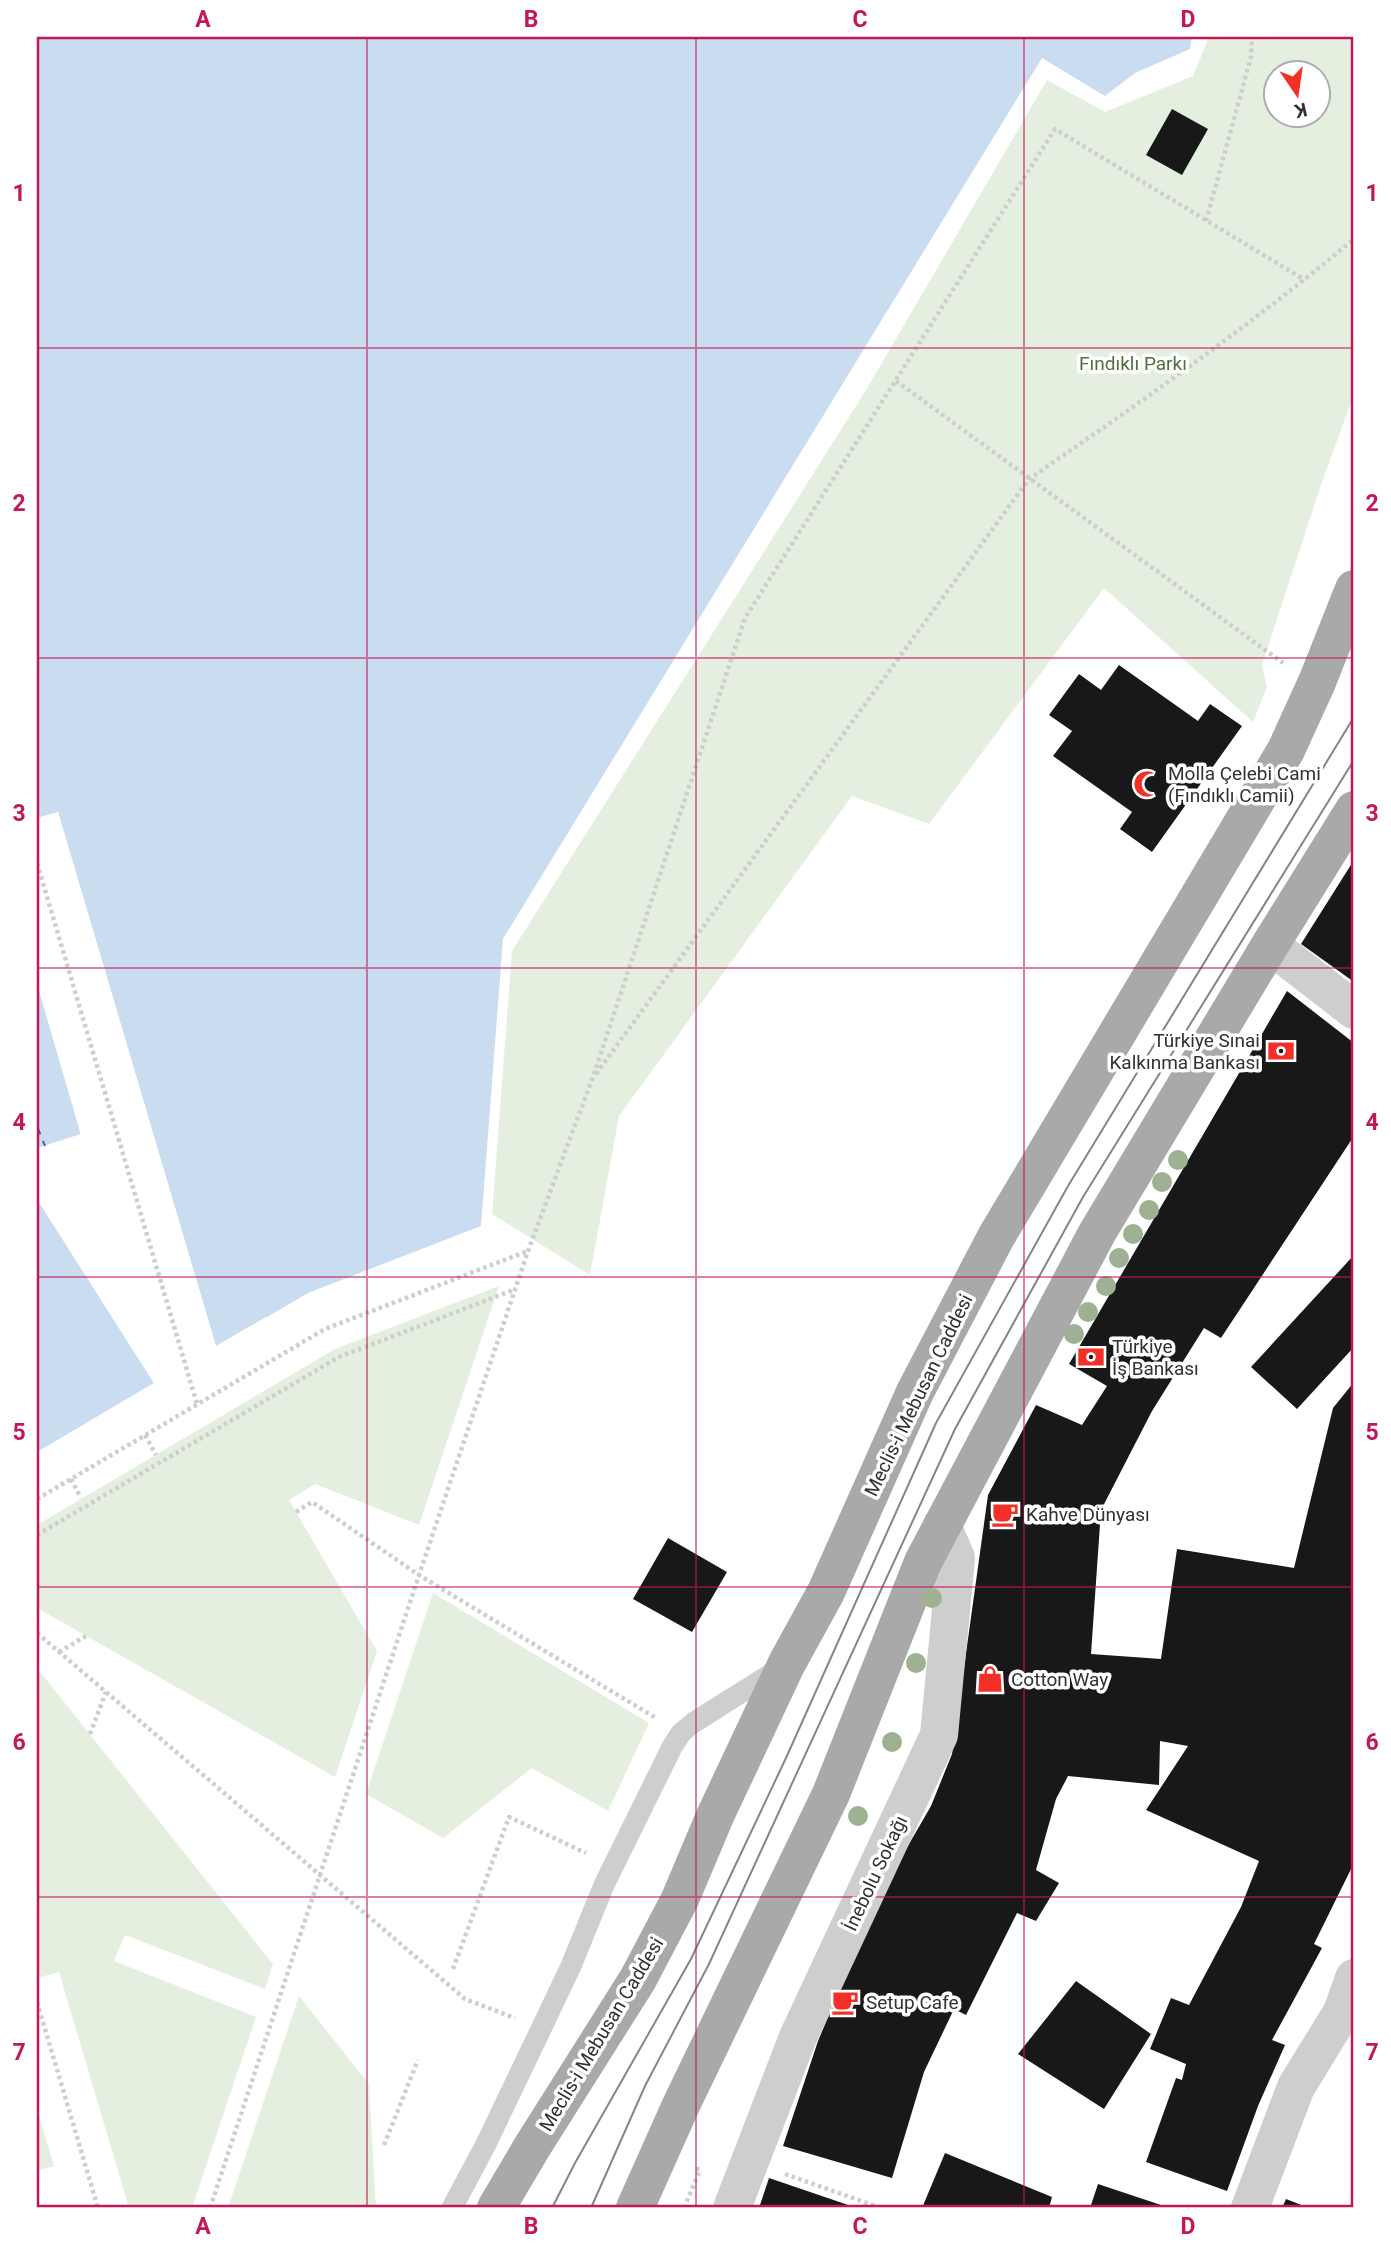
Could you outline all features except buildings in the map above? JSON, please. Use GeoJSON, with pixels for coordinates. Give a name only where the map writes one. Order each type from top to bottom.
{"type":"FeatureCollection","features":[{"type":"Feature","properties":{"kind":"main road","name":"Meclis-i Mebusan Caddesi"},"geometry":{"type":"LineString","coordinates":[[496,2208],[638,1979],[680,1899],[715,1816],[787,1663],[826,1592],[915,1392],[996,1237],[1286,750],[1354,589]]}},
{"type":"Feature","properties":{"kind":"main road"},"geometry":{"type":"LineString","coordinates":[[635,2208],[681,2105],[831,1794],[923,1562],[942,1525],[1097,1233],[1354,810]]}},
{"type":"Feature","properties":{"kind":"street"},"geometry":{"type":"LineString","coordinates":[[1270,945],[1354,1010]]}},
{"type":"Feature","properties":{"kind":"street","name":"İnebolu Sokağı"},"geometry":{"type":"LineString","coordinates":[[732,2208],[798,2037],[939,1735],[956,1558],[942,1525]]}},
{"type":"Feature","properties":{"kind":"street"},"geometry":{"type":"LineString","coordinates":[[1251,2208],[1296,2087],[1342,2012],[1354,1978]]}},
{"type":"Feature","properties":{"kind":"lane"},"geometry":{"type":"LineString","coordinates":[[452,2208],[542,2027],[614,1866],[672,1747],[681,1733],[787,1663]]}},
{"type":"Feature","properties":{"kind":"path"},"geometry":{"type":"LineString","coordinates":[[1206,221],[1251,57],[1252,37]]}},
{"type":"Feature","properties":{"kind":"path"},"geometry":{"type":"LineString","coordinates":[[210,2208],[528,1251],[593,1077],[745,618],[1055,129],[1305,280]]}},
{"type":"Feature","properties":{"kind":"path"},"geometry":{"type":"LineString","coordinates":[[593,1077],[1029,479],[1305,280],[1354,239]]}},
{"type":"Feature","properties":{"kind":"path"},"geometry":{"type":"LineString","coordinates":[[895,381],[1283,663]]}},
{"type":"Feature","properties":{"kind":"path"},"geometry":{"type":"LineString","coordinates":[[37,863],[197,1404]]}},
{"type":"Feature","properties":{"kind":"path"},"geometry":{"type":"LineString","coordinates":[[37,1499],[325,1329],[528,1251]]}},
{"type":"Feature","properties":{"kind":"path"},"geometry":{"type":"LineString","coordinates":[[37,1535],[339,1357],[516,1289]]}},
{"type":"Feature","properties":{"kind":"path"},"geometry":{"type":"LineString","coordinates":[[145,1435],[156,1455]]}},
{"type":"Feature","properties":{"kind":"path"},"geometry":{"type":"LineString","coordinates":[[71,1479],[81,1498]]}},
{"type":"Feature","properties":{"kind":"path"},"geometry":{"type":"LineString","coordinates":[[296,1512],[312,1502],[419,1575],[681,1733]]}},
{"type":"Feature","properties":{"kind":"path"},"geometry":{"type":"LineString","coordinates":[[37,1633],[465,1999],[542,2027]]}},
{"type":"Feature","properties":{"kind":"path"},"geometry":{"type":"LineString","coordinates":[[59,1652],[86,1636]]}},
{"type":"Feature","properties":{"kind":"path"},"geometry":{"type":"LineString","coordinates":[[90,1734],[106,1692]]}},
{"type":"Feature","properties":{"kind":"path"},"geometry":{"type":"LineString","coordinates":[[453,1969],[509,1817],[614,1866]]}},
{"type":"Feature","properties":{"kind":"path"},"geometry":{"type":"LineString","coordinates":[[37,2002],[98,2208]]}},
{"type":"Feature","properties":{"kind":"path"},"geometry":{"type":"LineString","coordinates":[[384,2145],[418,2060]]}},
{"type":"Feature","properties":{"kind":"path"},"geometry":{"type":"LineString","coordinates":[[751,2161],[881,2208]]}},
{"type":"Feature","properties":{"kind":"path"},"geometry":{"type":"LineString","coordinates":[[684,2208],[700,2170]]}},
{"type":"Feature","properties":{"kind":"green space","name":"Fındıklı Parkı"},"geometry":{"type":"Polygon","coordinates":[[[1209,37],[1354,37],[1354,394],[1262,665],[1267,687],[1253,722],[1104,588],[929,824],[852,796],[619,1116],[590,1275],[492,1214],[512,951],[866,390],[1047,80],[1105,112],[1193,76],[1209,37]]]}},
{"type":"Feature","properties":{"kind":"green space"},"geometry":{"type":"Polygon","coordinates":[[[499,1286],[419,1525],[315,1484],[289,1500],[377,1651],[335,1777],[37,1608],[37,1525],[335,1349],[499,1286]]]}},
{"type":"Feature","properties":{"kind":"green space"},"geometry":{"type":"Polygon","coordinates":[[[433,1593],[649,1723],[608,1811],[532,1768],[443,1838],[366,1794],[433,1593]]]}},
{"type":"Feature","properties":{"kind":"green space"},"geometry":{"type":"Polygon","coordinates":[[[37,1668],[273,1964],[265,1989],[125,1935],[114,1961],[256,2017],[192,2208],[129,2208],[59,1972],[37,1978],[37,1668]]]}},
{"type":"Feature","properties":{"kind":"green space"},"geometry":{"type":"Polygon","coordinates":[[[299,1996],[369,2084],[376,2208],[228,2208],[299,1996]]]}},
{"type":"Feature","properties":{"kind":"green space"},"geometry":{"type":"Polygon","coordinates":[[[37,2108],[54,2166],[37,2171],[37,2108]]]}},
{"type":"Feature","properties":{"kind":"water"},"geometry":{"type":"Polygon","coordinates":[[[37,37],[1192,37],[1190,49],[1135,73],[1105,96],[1042,58],[503,939],[481,1226],[308,1293],[216,1347],[58,812],[37,818],[37,37]]]}},
{"type":"Feature","properties":{"kind":"water"},"geometry":{"type":"Polygon","coordinates":[[[37,984],[81,1135],[37,1148],[37,984]]]}},
{"type":"Feature","properties":{"kind":"water"},"geometry":{"type":"Polygon","coordinates":[[[37,1199],[154,1383],[37,1452],[37,1199]]]}},
{"type":"Feature","properties":{"kind":"pier"},"geometry":{"type":"Polygon","coordinates":[[[58,812],[216,1346],[266,1317],[268,1320],[217,1350],[213,1348],[55,816],[37,821],[37,818],[58,812]]]}},
{"type":"Feature","properties":{"kind":"pier"},"geometry":{"type":"Polygon","coordinates":[[[37,980],[85,1135],[37,1152],[37,1148],[81,1134],[37,980]]]}},
{"type":"Feature","properties":{"kind":"pier"},"geometry":{"type":"Polygon","coordinates":[[[37,1195],[158,1384],[37,1456],[37,1453],[154,1383],[37,1199],[37,1195]]]}},
{"type":"Feature","properties":{"kind":"ferry route"},"geometry":{"type":"LineString","coordinates":[[37,1126],[45,1146]]}},
{"type":"Feature","properties":{"kind":"tram line"},"geometry":{"type":"LineString","coordinates":[[552,2208],[691,1959],[786,1758],[936,1423],[1068,1186],[1354,717]]}},
{"type":"Feature","properties":{"kind":"tram line"},"geometry":{"type":"LineString","coordinates":[[591,2208],[645,2086],[709,1964],[955,1429],[1083,1197],[1354,760]]}},
{"type":"Feature","properties":{"kind":"place","name":"Molla Çelebi Cami (Fındıklı Camii)"},"geometry":{"type":"Point","coordinates":[1147,784]}},
{"type":"Feature","properties":{"kind":"place","name":"Türkiye Sınai Kalkınma Bankası"},"geometry":{"type":"Point","coordinates":[1281,1051]}},
{"type":"Feature","properties":{"kind":"place","name":"Türkiye İş Bankası"},"geometry":{"type":"Point","coordinates":[1091,1357]}},
{"type":"Feature","properties":{"kind":"place","name":"Kahve Dünyası"},"geometry":{"type":"Point","coordinates":[1005,1514]}},
{"type":"Feature","properties":{"kind":"place","name":"Cotton Way"},"geometry":{"type":"Point","coordinates":[990,1679]}},
{"type":"Feature","properties":{"kind":"place","name":"Setup Cafe"},"geometry":{"type":"Point","coordinates":[845,2002]}}]}
